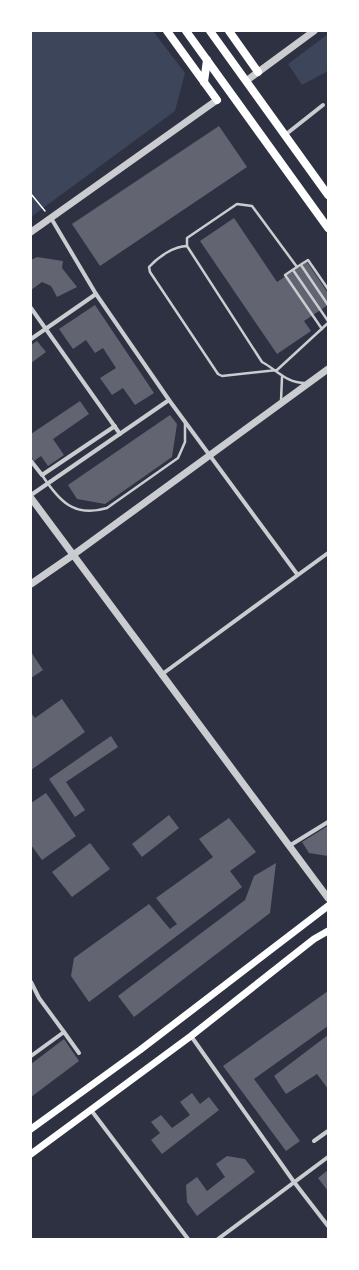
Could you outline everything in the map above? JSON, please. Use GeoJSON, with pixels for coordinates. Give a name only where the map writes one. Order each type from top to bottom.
{"type":"FeatureCollection","features":[{"type":"Feature","properties":{"kind":"main road"},"geometry":{"type":"LineString","coordinates":[[167,31],[217,100]]}},
{"type":"Feature","properties":{"kind":"main road"},"geometry":{"type":"LineString","coordinates":[[186,31],[328,228]]}},
{"type":"Feature","properties":{"kind":"main road"},"geometry":{"type":"LineString","coordinates":[[210,31],[328,195]]}},
{"type":"Feature","properties":{"kind":"main road"},"geometry":{"type":"LineString","coordinates":[[228,31],[258,72]]}},
{"type":"Feature","properties":{"kind":"main road"},"geometry":{"type":"LineString","coordinates":[[204,82],[207,60]]}},
{"type":"Feature","properties":{"kind":"main road"},"geometry":{"type":"LineString","coordinates":[[31,1129],[147,1046],[328,906]]}},
{"type":"Feature","properties":{"kind":"main road"},"geometry":{"type":"LineString","coordinates":[[31,1154],[191,1036],[314,939],[328,931]]}},
{"type":"Feature","properties":{"kind":"street"},"geometry":{"type":"LineString","coordinates":[[246,81],[314,31]]}},
{"type":"Feature","properties":{"kind":"street"},"geometry":{"type":"LineString","coordinates":[[31,232],[217,100]]}},
{"type":"Feature","properties":{"kind":"street"},"geometry":{"type":"LineString","coordinates":[[285,135],[323,106]]}},
{"type":"Feature","properties":{"kind":"street"},"geometry":{"type":"LineString","coordinates":[[51,218],[96,294],[169,400],[209,456],[298,574]]}},
{"type":"Feature","properties":{"kind":"street"},"geometry":{"type":"LineString","coordinates":[[31,339],[96,294]]}},
{"type":"Feature","properties":{"kind":"street"},"geometry":{"type":"LineString","coordinates":[[31,308],[120,434]]}},
{"type":"Feature","properties":{"kind":"street"},"geometry":{"type":"LineString","coordinates":[[31,584],[328,369]]}},
{"type":"Feature","properties":{"kind":"street"},"geometry":{"type":"LineString","coordinates":[[169,400],[47,483],[31,496],[161,675],[328,898]]}},
{"type":"Feature","properties":{"kind":"street"},"geometry":{"type":"LineString","coordinates":[[31,461],[42,475],[115,426]]}},
{"type":"Feature","properties":{"kind":"street"},"geometry":{"type":"LineString","coordinates":[[161,675],[328,553]]}},
{"type":"Feature","properties":{"kind":"street"},"geometry":{"type":"LineString","coordinates":[[289,846],[328,822]]}},
{"type":"Feature","properties":{"kind":"street"},"geometry":{"type":"LineString","coordinates":[[31,982],[39,998],[79,1053]]}},
{"type":"Feature","properties":{"kind":"street"},"geometry":{"type":"LineString","coordinates":[[31,1056],[64,1032]]}},
{"type":"Feature","properties":{"kind":"street"},"geometry":{"type":"LineString","coordinates":[[191,1036],[294,1182],[328,1226]]}},
{"type":"Feature","properties":{"kind":"street"},"geometry":{"type":"LineString","coordinates":[[91,1110],[188,1239]]}},
{"type":"Feature","properties":{"kind":"street"},"geometry":{"type":"LineString","coordinates":[[314,1141],[328,1131]]}},
{"type":"Feature","properties":{"kind":"street"},"geometry":{"type":"LineString","coordinates":[[218,1239],[328,1157]]}},
{"type":"Feature","properties":{"kind":"lane"},"geometry":{"type":"LineString","coordinates":[[297,267],[252,206],[237,204],[187,238],[187,246],[262,362],[277,370],[282,377],[291,381],[309,383]]}},
{"type":"Feature","properties":{"kind":"lane"},"geometry":{"type":"LineString","coordinates":[[187,246],[180,246],[153,262],[149,267],[150,272],[218,374],[227,376],[277,370],[328,322],[293,270]]}},
{"type":"Feature","properties":{"kind":"lane"},"geometry":{"type":"LineString","coordinates":[[322,329],[285,275],[308,260],[328,289]]}},
{"type":"Feature","properties":{"kind":"lane"},"geometry":{"type":"LineString","coordinates":[[301,265],[328,305]]}},
{"type":"Feature","properties":{"kind":"lane"},"geometry":{"type":"LineString","coordinates":[[281,403],[282,377]]}},
{"type":"Feature","properties":{"kind":"lane"},"geometry":{"type":"LineString","coordinates":[[42,475],[55,495],[69,506],[94,512],[107,508],[178,458],[184,442],[185,422]]}},
{"type":"Feature","properties":{"kind":"path"},"geometry":{"type":"LineString","coordinates":[[31,194],[51,218]]}},
{"type":"Feature","properties":{"kind":"shaded area"},"geometry":{"type":"Polygon","coordinates":[[[31,31],[153,31],[185,73],[175,111],[31,217],[31,31]]]}},
{"type":"Feature","properties":{"kind":"shaded area"},"geometry":{"type":"Polygon","coordinates":[[[328,34],[328,71],[302,85],[288,64],[328,34]]]}},
{"type":"Feature","properties":{"kind":"building"},"geometry":{"type":"Polygon","coordinates":[[[219,126],[247,167],[100,266],[72,224],[219,126]]]}},
{"type":"Feature","properties":{"kind":"building"},"geometry":{"type":"Polygon","coordinates":[[[234,218],[277,282],[307,262],[328,293],[328,305],[304,321],[311,331],[277,354],[200,241],[234,218]]]}},
{"type":"Feature","properties":{"kind":"building"},"geometry":{"type":"Polygon","coordinates":[[[37,257],[63,261],[62,268],[77,287],[57,297],[51,286],[42,282],[31,290],[31,260],[37,257]]]}},
{"type":"Feature","properties":{"kind":"building"},"geometry":{"type":"Polygon","coordinates":[[[95,305],[154,393],[135,405],[123,388],[112,395],[100,378],[116,368],[103,348],[95,353],[86,340],[73,349],[59,329],[95,305]]]}},
{"type":"Feature","properties":{"kind":"building"},"geometry":{"type":"Polygon","coordinates":[[[37,341],[46,352],[31,363],[31,345],[37,341]]]}},
{"type":"Feature","properties":{"kind":"building"},"geometry":{"type":"Polygon","coordinates":[[[80,401],[89,414],[53,439],[64,455],[48,466],[41,456],[34,461],[31,456],[31,434],[80,401]]]}},
{"type":"Feature","properties":{"kind":"building"},"geometry":{"type":"Polygon","coordinates":[[[170,415],[177,424],[172,457],[105,504],[77,499],[68,485],[170,415]]]}},
{"type":"Feature","properties":{"kind":"building"},"geometry":{"type":"Polygon","coordinates":[[[31,652],[43,670],[31,678],[31,652]]]}},
{"type":"Feature","properties":{"kind":"building"},"geometry":{"type":"Polygon","coordinates":[[[62,699],[85,732],[31,770],[31,713],[35,718],[62,699]]]}},
{"type":"Feature","properties":{"kind":"building"},"geometry":{"type":"Polygon","coordinates":[[[111,736],[118,747],[66,782],[85,810],[75,817],[49,779],[111,736]]]}},
{"type":"Feature","properties":{"kind":"building"},"geometry":{"type":"Polygon","coordinates":[[[46,793],[76,836],[42,860],[31,845],[31,803],[46,793]]]}},
{"type":"Feature","properties":{"kind":"building"},"geometry":{"type":"Polygon","coordinates":[[[169,815],[179,828],[142,857],[132,844],[169,815]]]}},
{"type":"Feature","properties":{"kind":"building"},"geometry":{"type":"Polygon","coordinates":[[[229,818],[256,852],[230,871],[242,887],[89,1002],[71,976],[74,958],[149,904],[170,929],[177,924],[156,898],[213,857],[199,839],[229,818]]]}},
{"type":"Feature","properties":{"kind":"building"},"geometry":{"type":"Polygon","coordinates":[[[328,827],[328,856],[309,853],[302,842],[328,827]]]}},
{"type":"Feature","properties":{"kind":"building"},"geometry":{"type":"Polygon","coordinates":[[[90,843],[110,869],[72,897],[52,872],[90,843]]]}},
{"type":"Feature","properties":{"kind":"building"},"geometry":{"type":"Polygon","coordinates":[[[276,863],[270,913],[134,1017],[118,996],[245,900],[254,876],[276,863]]]}},
{"type":"Feature","properties":{"kind":"building"},"geometry":{"type":"Polygon","coordinates":[[[328,991],[328,1026],[254,1079],[300,1141],[286,1151],[223,1066],[328,991]]]}},
{"type":"Feature","properties":{"kind":"building"},"geometry":{"type":"Polygon","coordinates":[[[328,1035],[328,1089],[317,1074],[286,1094],[274,1076],[328,1035]]]}},
{"type":"Feature","properties":{"kind":"building"},"geometry":{"type":"Polygon","coordinates":[[[64,1039],[79,1061],[31,1097],[31,1064],[64,1039]]]}},
{"type":"Feature","properties":{"kind":"building"},"geometry":{"type":"Polygon","coordinates":[[[192,1093],[200,1104],[209,1097],[219,1110],[162,1154],[151,1140],[160,1133],[151,1122],[161,1115],[172,1128],[190,1115],[180,1102],[192,1093]]]}},
{"type":"Feature","properties":{"kind":"building"},"geometry":{"type":"Polygon","coordinates":[[[227,1156],[245,1159],[255,1172],[197,1216],[187,1202],[186,1185],[197,1177],[207,1191],[225,1177],[216,1164],[227,1156]]]}},
{"type":"Feature","properties":{"kind":"building"},"geometry":{"type":"Polygon","coordinates":[[[328,1170],[328,1191],[318,1178],[328,1170]]]}}]}
